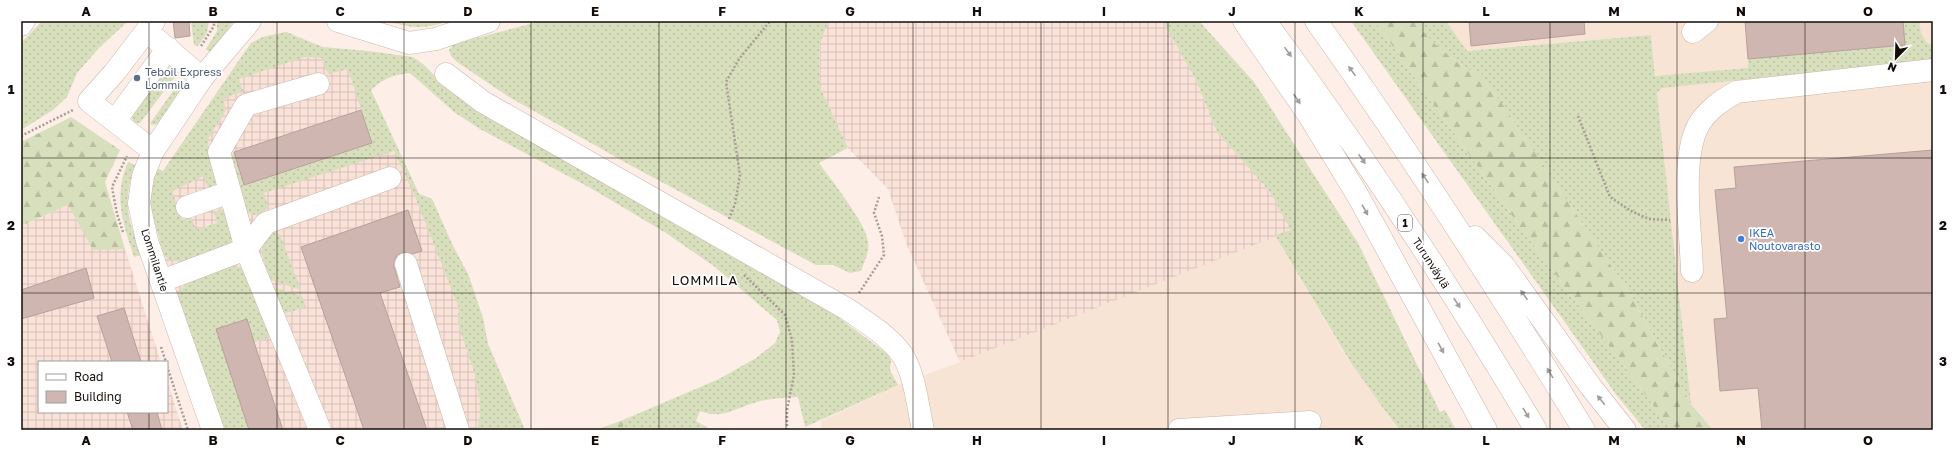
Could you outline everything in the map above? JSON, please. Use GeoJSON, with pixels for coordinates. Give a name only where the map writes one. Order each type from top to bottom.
{"type":"FeatureCollection","features":[{"type":"Feature","properties":{"kind":"main road"},"geometry":{"type":"LineString","coordinates":[[21,25],[24,21]]}},
{"type":"Feature","properties":{"kind":"main road","name":"Lommilantie"},"geometry":{"type":"LineString","coordinates":[[213,430],[147,241],[139,203],[143,176],[153,151],[202,78],[250,21]]}},
{"type":"Feature","properties":{"kind":"main road"},"geometry":{"type":"LineString","coordinates":[[338,21],[410,43],[436,39],[489,21]]}},
{"type":"Feature","properties":{"kind":"main road"},"geometry":{"type":"LineString","coordinates":[[1244,21],[1310,117],[1358,196],[1486,430]]}},
{"type":"Feature","properties":{"kind":"main road","name":"Turunväylä"},"geometry":{"type":"LineString","coordinates":[[1264,21],[1307,78],[1377,180],[1473,328],[1536,430]]}},
{"type":"Feature","properties":{"kind":"main road"},"geometry":{"type":"LineString","coordinates":[[1316,21],[1447,210],[1508,305],[1584,430]]}},
{"type":"Feature","properties":{"kind":"main road"},"geometry":{"type":"LineString","coordinates":[[153,151],[89,101],[114,73],[150,26],[168,48],[202,78]]}},
{"type":"Feature","properties":{"kind":"main road"},"geometry":{"type":"LineString","coordinates":[[115,121],[168,48]]}},
{"type":"Feature","properties":{"kind":"main road"},"geometry":{"type":"LineString","coordinates":[[1692,271],[1688,180],[1690,152],[1698,126],[1714,105],[1736,92],[1933,70]]}},
{"type":"Feature","properties":{"kind":"main road"},"geometry":{"type":"LineString","coordinates":[[446,74],[484,102],[847,309],[882,333],[903,356],[910,372],[923,430]]}},
{"type":"Feature","properties":{"kind":"main road"},"geometry":{"type":"LineString","coordinates":[[318,84],[246,105],[219,152],[246,249],[320,430]]}},
{"type":"Feature","properties":{"kind":"main road"},"geometry":{"type":"LineString","coordinates":[[162,281],[246,249],[266,223],[390,178]]}},
{"type":"Feature","properties":{"kind":"main road"},"geometry":{"type":"LineString","coordinates":[[187,207],[230,192]]}},
{"type":"Feature","properties":{"kind":"main road"},"geometry":{"type":"LineString","coordinates":[[1447,210],[1504,266],[1587,382],[1625,430]]}},
{"type":"Feature","properties":{"kind":"main road"},"geometry":{"type":"LineString","coordinates":[[406,264],[458,430]]}},
{"type":"Feature","properties":{"kind":"main road"},"geometry":{"type":"LineString","coordinates":[[1179,430],[1310,422]]}},
{"type":"Feature","properties":{"kind":"path"},"geometry":{"type":"LineString","coordinates":[[721,237],[735,204],[740,175],[726,82],[739,59],[770,21]]}},
{"type":"Feature","properties":{"kind":"path"},"geometry":{"type":"LineString","coordinates":[[21,136],[89,101]]}},
{"type":"Feature","properties":{"kind":"path"},"geometry":{"type":"LineString","coordinates":[[1578,116],[1610,197],[1625,208],[1649,219],[1664,221],[1690,219]]}},
{"type":"Feature","properties":{"kind":"path"},"geometry":{"type":"LineString","coordinates":[[847,309],[884,255],[882,236],[874,212],[880,197]]}},
{"type":"Feature","properties":{"kind":"path"},"geometry":{"type":"LineString","coordinates":[[738,272],[785,315],[792,340],[794,375],[787,410],[787,430]]}},
{"type":"Feature","properties":{"kind":"path"},"geometry":{"type":"LineString","coordinates":[[168,369],[188,430]]}},
{"type":"Feature","properties":{"kind":"shaded area"},"geometry":{"type":"Polygon","coordinates":[[[829,21],[1163,21],[1197,82],[1217,132],[1270,192],[1292,230],[960,362],[906,243],[888,189],[848,148],[819,85],[820,43],[829,21]]]}},
{"type":"Feature","properties":{"kind":"shaded area"},"geometry":{"type":"Polygon","coordinates":[[[1446,21],[1933,21],[1933,430],[1713,430],[1691,404],[1651,35],[1466,51],[1446,21]]]}},
{"type":"Feature","properties":{"kind":"shaded area"},"geometry":{"type":"Polygon","coordinates":[[[286,32],[292,34],[304,57],[322,58],[364,76],[419,194],[432,199],[453,246],[468,274],[483,318],[488,344],[525,430],[223,430],[159,242],[163,171],[251,43],[263,37],[286,32]]]}},
{"type":"Feature","properties":{"kind":"shaded area"},"geometry":{"type":"Polygon","coordinates":[[[68,205],[93,249],[125,249],[161,361],[38,361],[38,413],[168,413],[168,383],[183,430],[21,430],[21,226],[68,205]]]}},
{"type":"Feature","properties":{"kind":"shaded area"},"geometry":{"type":"Polygon","coordinates":[[[1275,235],[1351,365],[1367,383],[1389,418],[1400,430],[821,430],[821,421],[898,385],[960,362],[1275,235]]]}},
{"type":"Feature","properties":{"kind":"green space"},"geometry":{"type":"Polygon","coordinates":[[[42,21],[128,21],[99,48],[77,73],[67,97],[53,110],[21,130],[21,43],[42,21]]]}},
{"type":"Feature","properties":{"kind":"green space"},"geometry":{"type":"Polygon","coordinates":[[[191,21],[209,21],[207,33],[198,46],[194,45],[191,21]]]}},
{"type":"Feature","properties":{"kind":"green space"},"geometry":{"type":"Polygon","coordinates":[[[217,21],[233,21],[225,34],[211,51],[208,51],[206,49],[217,31],[217,21]]]}},
{"type":"Feature","properties":{"kind":"green space"},"geometry":{"type":"Polygon","coordinates":[[[387,21],[450,21],[432,26],[412,27],[387,21]]]}},
{"type":"Feature","properties":{"kind":"green space"},"geometry":{"type":"Polygon","coordinates":[[[541,21],[829,21],[820,43],[819,85],[848,148],[819,163],[855,213],[866,233],[868,249],[861,271],[850,273],[833,265],[816,265],[630,165],[509,97],[457,62],[451,56],[449,50],[454,44],[541,21]]]}},
{"type":"Feature","properties":{"kind":"green space"},"geometry":{"type":"Polygon","coordinates":[[[1163,21],[1199,21],[1254,82],[1358,243],[1440,412],[1445,410],[1456,430],[1400,430],[1387,414],[1352,365],[1275,235],[1291,230],[1270,192],[1217,132],[1197,82],[1163,21]]]}},
{"type":"Feature","properties":{"kind":"green space"},"geometry":{"type":"Polygon","coordinates":[[[1351,21],[1375,21],[1526,235],[1672,430],[1645,430],[1615,393],[1351,21]]]}},
{"type":"Feature","properties":{"kind":"green space"},"geometry":{"type":"Polygon","coordinates":[[[1375,21],[1414,21],[1436,45],[1467,70],[1480,71],[1630,294],[1691,404],[1713,430],[1672,430],[1526,235],[1375,21]]]}},
{"type":"Feature","properties":{"kind":"green space"},"geometry":{"type":"Polygon","coordinates":[[[1414,21],[1446,21],[1467,51],[1651,35],[1655,76],[1748,68],[1748,59],[1905,45],[1903,21],[1919,21],[1921,34],[1927,43],[1933,46],[1933,60],[1662,88],[1657,93],[1691,404],[1630,294],[1480,72],[1467,70],[1436,45],[1414,21]]]}},
{"type":"Feature","properties":{"kind":"green space"},"geometry":{"type":"Polygon","coordinates":[[[286,32],[323,47],[413,57],[423,64],[448,89],[832,313],[888,354],[891,360],[890,370],[898,385],[805,427],[798,397],[777,398],[762,401],[722,414],[700,411],[696,421],[712,430],[625,430],[623,428],[623,420],[719,379],[756,358],[775,343],[780,332],[777,320],[715,267],[666,233],[594,190],[480,129],[454,112],[410,73],[389,78],[371,90],[419,194],[432,199],[453,246],[468,274],[483,318],[488,344],[525,430],[477,430],[480,409],[478,388],[473,367],[460,328],[458,318],[459,308],[414,194],[394,151],[264,193],[268,207],[260,216],[248,213],[239,192],[233,158],[234,152],[245,185],[372,143],[348,69],[328,74],[322,58],[304,57],[239,79],[243,91],[223,99],[226,110],[208,139],[209,157],[219,186],[208,189],[204,176],[172,191],[182,220],[191,217],[196,230],[217,223],[214,212],[226,208],[233,242],[198,258],[179,261],[171,260],[164,255],[149,204],[156,168],[163,171],[251,43],[263,37],[286,32]]]}},
{"type":"Feature","properties":{"kind":"green space"},"geometry":{"type":"Polygon","coordinates":[[[173,65],[178,70],[177,74],[140,123],[134,123],[132,114],[167,68],[173,65]]]}},
{"type":"Feature","properties":{"kind":"green space"},"geometry":{"type":"Polygon","coordinates":[[[180,83],[185,86],[160,124],[151,125],[151,122],[180,83]]]}},
{"type":"Feature","properties":{"kind":"green space"},"geometry":{"type":"Polygon","coordinates":[[[71,117],[120,150],[105,182],[125,249],[93,250],[68,205],[21,226],[21,142],[71,117]]]}},
{"type":"Feature","properties":{"kind":"green space"},"geometry":{"type":"Polygon","coordinates":[[[128,162],[135,165],[129,191],[128,211],[141,255],[134,257],[123,221],[120,198],[121,187],[128,162]]]}},
{"type":"Feature","properties":{"kind":"green space"},"geometry":{"type":"Polygon","coordinates":[[[275,231],[280,235],[301,290],[271,280],[262,253],[262,246],[268,235],[275,231]]]}},
{"type":"Feature","properties":{"kind":"green space"},"geometry":{"type":"Polygon","coordinates":[[[229,265],[242,268],[269,331],[267,338],[254,342],[246,319],[216,329],[249,430],[223,430],[178,294],[187,283],[194,278],[229,265]]]}},
{"type":"Feature","properties":{"kind":"green space"},"geometry":{"type":"Polygon","coordinates":[[[272,287],[302,296],[306,307],[283,314],[272,287]]]}},
{"type":"Feature","properties":{"kind":"green space"},"geometry":{"type":"Polygon","coordinates":[[[623,420],[623,428],[625,430],[595,430],[623,420]]]}},
{"type":"Feature","properties":{"kind":"building"},"geometry":{"type":"Polygon","coordinates":[[[173,21],[189,21],[190,36],[175,38],[173,21]]]}},
{"type":"Feature","properties":{"kind":"building"},"geometry":{"type":"Polygon","coordinates":[[[1469,21],[1584,21],[1585,34],[1471,46],[1469,21]]]}},
{"type":"Feature","properties":{"kind":"building"},"geometry":{"type":"Polygon","coordinates":[[[1745,21],[1903,21],[1905,45],[1748,59],[1745,21]]]}},
{"type":"Feature","properties":{"kind":"building"},"geometry":{"type":"Polygon","coordinates":[[[361,110],[372,143],[244,185],[234,152],[361,110]]]}},
{"type":"Feature","properties":{"kind":"building"},"geometry":{"type":"Polygon","coordinates":[[[1933,150],[1933,430],[1762,430],[1758,388],[1720,391],[1714,319],[1727,318],[1715,190],[1736,188],[1734,167],[1933,150]]]}},
{"type":"Feature","properties":{"kind":"building"},"geometry":{"type":"Polygon","coordinates":[[[408,210],[422,251],[412,254],[403,252],[397,255],[394,261],[394,267],[400,287],[380,293],[427,430],[364,430],[301,247],[408,210]]]}},
{"type":"Feature","properties":{"kind":"building"},"geometry":{"type":"Polygon","coordinates":[[[86,268],[94,298],[21,319],[21,290],[86,268]]]}},
{"type":"Feature","properties":{"kind":"building"},"geometry":{"type":"Polygon","coordinates":[[[124,308],[141,361],[112,361],[97,316],[124,308]]]}},
{"type":"Feature","properties":{"kind":"building"},"geometry":{"type":"Polygon","coordinates":[[[247,319],[283,430],[249,430],[216,329],[247,319]]]}},
{"type":"Feature","properties":{"kind":"building"},"geometry":{"type":"Polygon","coordinates":[[[127,413],[157,413],[162,430],[133,430],[127,413]]]}},
{"type":"Feature","properties":{"kind":"place","name":"Teboil Express Lommila"},"geometry":{"type":"Point","coordinates":[137,78]}},
{"type":"Feature","properties":{"kind":"place","name":"IKEA Noutovarasto"},"geometry":{"type":"Point","coordinates":[1741,239]}},
{"type":"Feature","properties":{"kind":"district","name":"LOMMILA"},"geometry":{"type":"Point","coordinates":[705,280]}}]}
